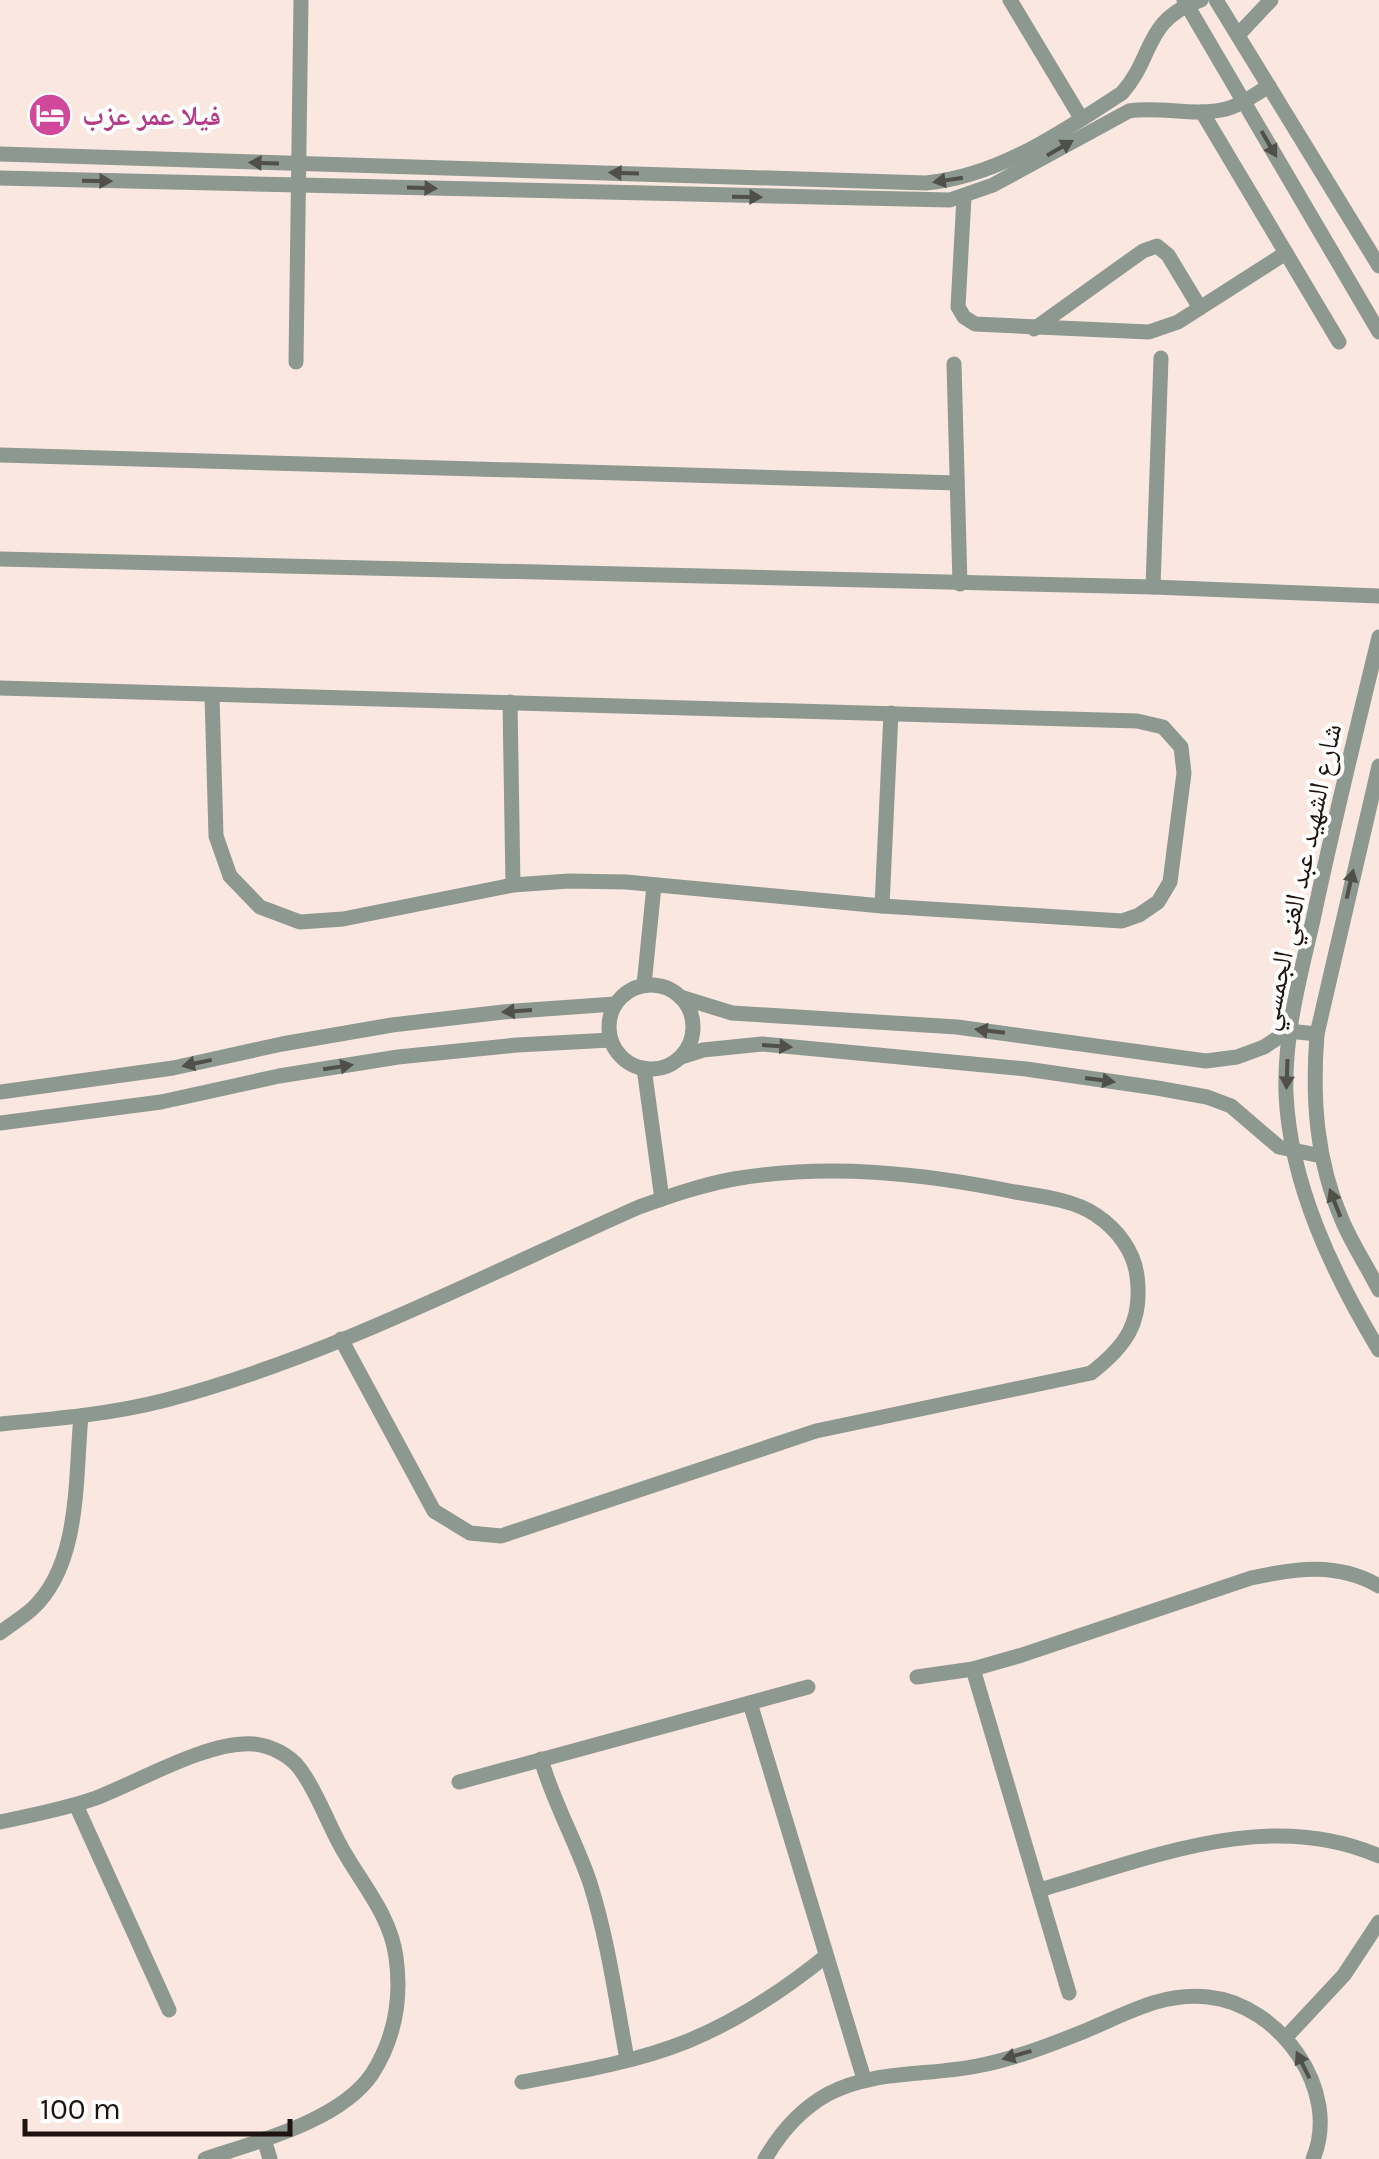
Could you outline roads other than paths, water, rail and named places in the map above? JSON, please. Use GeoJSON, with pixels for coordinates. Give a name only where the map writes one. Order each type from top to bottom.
{"type":"FeatureCollection","features":[{"type":"Feature","properties":{"kind":"street"},"geometry":{"type":"LineString","coordinates":[[296,362],[301,0]]}},
{"type":"Feature","properties":{"kind":"street"},"geometry":{"type":"LineString","coordinates":[[1010,0],[1081,118]]}},
{"type":"Feature","properties":{"kind":"street"},"geometry":{"type":"LineString","coordinates":[[1216,0],[1379,266]]}},
{"type":"Feature","properties":{"kind":"street"},"geometry":{"type":"LineString","coordinates":[[1238,35],[1271,0]]}},
{"type":"Feature","properties":{"kind":"street"},"geometry":{"type":"LineString","coordinates":[[0,154],[949,181],[993,168],[1122,92],[1132,82],[1156,31],[1170,15],[1190,2],[1379,332]]}},
{"type":"Feature","properties":{"kind":"street"},"geometry":{"type":"LineString","coordinates":[[1132,82],[1148,108]]}},
{"type":"Feature","properties":{"kind":"street"},"geometry":{"type":"LineString","coordinates":[[0,178],[924,201],[964,197],[993,185],[1128,111],[1227,109],[1269,86]]}},
{"type":"Feature","properties":{"kind":"street"},"geometry":{"type":"LineString","coordinates":[[1202,112],[1339,342]]}},
{"type":"Feature","properties":{"kind":"street"},"geometry":{"type":"LineString","coordinates":[[530,191],[531,170]]}},
{"type":"Feature","properties":{"kind":"street"},"geometry":{"type":"LineString","coordinates":[[964,197],[958,307],[975,324],[1149,332],[1166,328],[1286,254]]}},
{"type":"Feature","properties":{"kind":"street"},"geometry":{"type":"LineString","coordinates":[[1034,328],[1143,251],[1157,246],[1168,255],[1200,308]]}},
{"type":"Feature","properties":{"kind":"street"},"geometry":{"type":"LineString","coordinates":[[1152,587],[1161,358]]}},
{"type":"Feature","properties":{"kind":"street"},"geometry":{"type":"LineString","coordinates":[[954,364],[960,584]]}},
{"type":"Feature","properties":{"kind":"street"},"geometry":{"type":"LineString","coordinates":[[0,455],[957,482]]}},
{"type":"Feature","properties":{"kind":"street"},"geometry":{"type":"LineString","coordinates":[[0,560],[1152,587],[1379,596]]}},
{"type":"Feature","properties":{"kind":"street","name":"شارع الشهيد عبد الغني الجمسي"},"geometry":{"type":"LineString","coordinates":[[1379,637],[1288,1032],[1286,1094],[1294,1150],[1330,1260],[1379,1350]]}},
{"type":"Feature","properties":{"kind":"street"},"geometry":{"type":"LineString","coordinates":[[0,688],[1137,721],[1162,727],[1181,746],[1184,773],[1170,882],[1158,902],[1139,916],[1122,921],[569,881],[513,886],[300,922],[260,907],[230,876],[216,836],[212,696]]}},
{"type":"Feature","properties":{"kind":"street"},"geometry":{"type":"LineString","coordinates":[[510,702],[513,886]]}},
{"type":"Feature","properties":{"kind":"street"},"geometry":{"type":"LineString","coordinates":[[882,906],[890,713]]}},
{"type":"Feature","properties":{"kind":"street","name":"شارع الشهيد عبد الغني الجمسي"},"geometry":{"type":"LineString","coordinates":[[1379,766],[1316,1034],[1314,1078],[1321,1156],[1343,1223],[1379,1290]]}},
{"type":"Feature","properties":{"kind":"street"},"geometry":{"type":"LineString","coordinates":[[644,985],[654,886]]}},
{"type":"Feature","properties":{"kind":"street"},"geometry":{"type":"LineString","coordinates":[[1316,1034],[1288,1032],[1264,1047],[1206,1061],[957,1027],[732,1013],[680,997],[670,989],[644,985],[622,995],[614,1004],[608,1028],[610,1040],[623,1059],[644,1068],[658,1068],[703,1050],[762,1044],[894,1055],[1126,1083],[1207,1097],[1252,1120],[1279,1147],[1321,1156]]}},
{"type":"Feature","properties":{"kind":"street"},"geometry":{"type":"LineString","coordinates":[[680,997],[692,1020],[692,1033],[681,1057]]}},
{"type":"Feature","properties":{"kind":"street"},"geometry":{"type":"LineString","coordinates":[[0,1092],[173,1068],[282,1044],[392,1026],[614,1004]]}},
{"type":"Feature","properties":{"kind":"street"},"geometry":{"type":"LineString","coordinates":[[0,1123],[161,1102],[279,1076],[398,1057],[517,1044],[610,1040]]}},
{"type":"Feature","properties":{"kind":"street"},"geometry":{"type":"LineString","coordinates":[[644,1068],[662,1198]]}},
{"type":"Feature","properties":{"kind":"street"},"geometry":{"type":"LineString","coordinates":[[0,1424],[81,1416],[163,1401],[253,1374],[662,1198],[736,1179],[879,1171],[956,1180],[1085,1209],[1121,1237],[1136,1265],[1140,1296],[1133,1327],[1116,1354],[1091,1373],[816,1430],[501,1536],[470,1533],[434,1511],[341,1339]]}},
{"type":"Feature","properties":{"kind":"street"},"geometry":{"type":"LineString","coordinates":[[0,1633],[34,1608],[58,1573],[70,1532],[81,1416]]}},
{"type":"Feature","properties":{"kind":"street"},"geometry":{"type":"LineString","coordinates":[[917,1677],[973,1670],[1251,1578],[1290,1569],[1327,1568],[1363,1577],[1379,1586]]}},
{"type":"Feature","properties":{"kind":"street"},"geometry":{"type":"LineString","coordinates":[[973,1670],[1069,1992]]}},
{"type":"Feature","properties":{"kind":"street"},"geometry":{"type":"LineString","coordinates":[[460,1782],[808,1686]]}},
{"type":"Feature","properties":{"kind":"street"},"geometry":{"type":"LineString","coordinates":[[750,1702],[864,2080]]}},
{"type":"Feature","properties":{"kind":"street"},"geometry":{"type":"LineString","coordinates":[[0,1822],[76,1804],[228,1747],[253,1744],[278,1750],[298,1766],[346,1858],[384,1914],[396,1955],[398,1994],[394,2032],[370,2077],[336,2106],[264,2139],[204,2159]]}},
{"type":"Feature","properties":{"kind":"street"},"geometry":{"type":"LineString","coordinates":[[541,1759],[550,1791],[588,1878],[603,1928],[627,2059]]}},
{"type":"Feature","properties":{"kind":"street"},"geometry":{"type":"LineString","coordinates":[[76,1804],[169,2010]]}},
{"type":"Feature","properties":{"kind":"street"},"geometry":{"type":"LineString","coordinates":[[1039,1890],[1202,1844],[1254,1834],[1317,1838],[1359,1847],[1379,1856]]}},
{"type":"Feature","properties":{"kind":"street"},"geometry":{"type":"LineString","coordinates":[[1287,2036],[1344,1976],[1379,1922]]}},
{"type":"Feature","properties":{"kind":"street"},"geometry":{"type":"LineString","coordinates":[[522,2082],[686,2042],[737,2018],[826,1956]]}},
{"type":"Feature","properties":{"kind":"street"},"geometry":{"type":"LineString","coordinates":[[766,2159],[797,2116],[828,2094],[864,2080],[921,2075],[997,2061],[1034,2051],[1137,2006],[1167,1998],[1209,1997],[1250,2009],[1287,2036],[1308,2069],[1319,2110],[1313,2159]]}},
{"type":"Feature","properties":{"kind":"street"},"geometry":{"type":"LineString","coordinates":[[264,2139],[270,2159]]}},
{"type":"Feature","properties":{"kind":"place","name":"فيلا عمر عزب"},"geometry":{"type":"Point","coordinates":[50,115]}}]}
